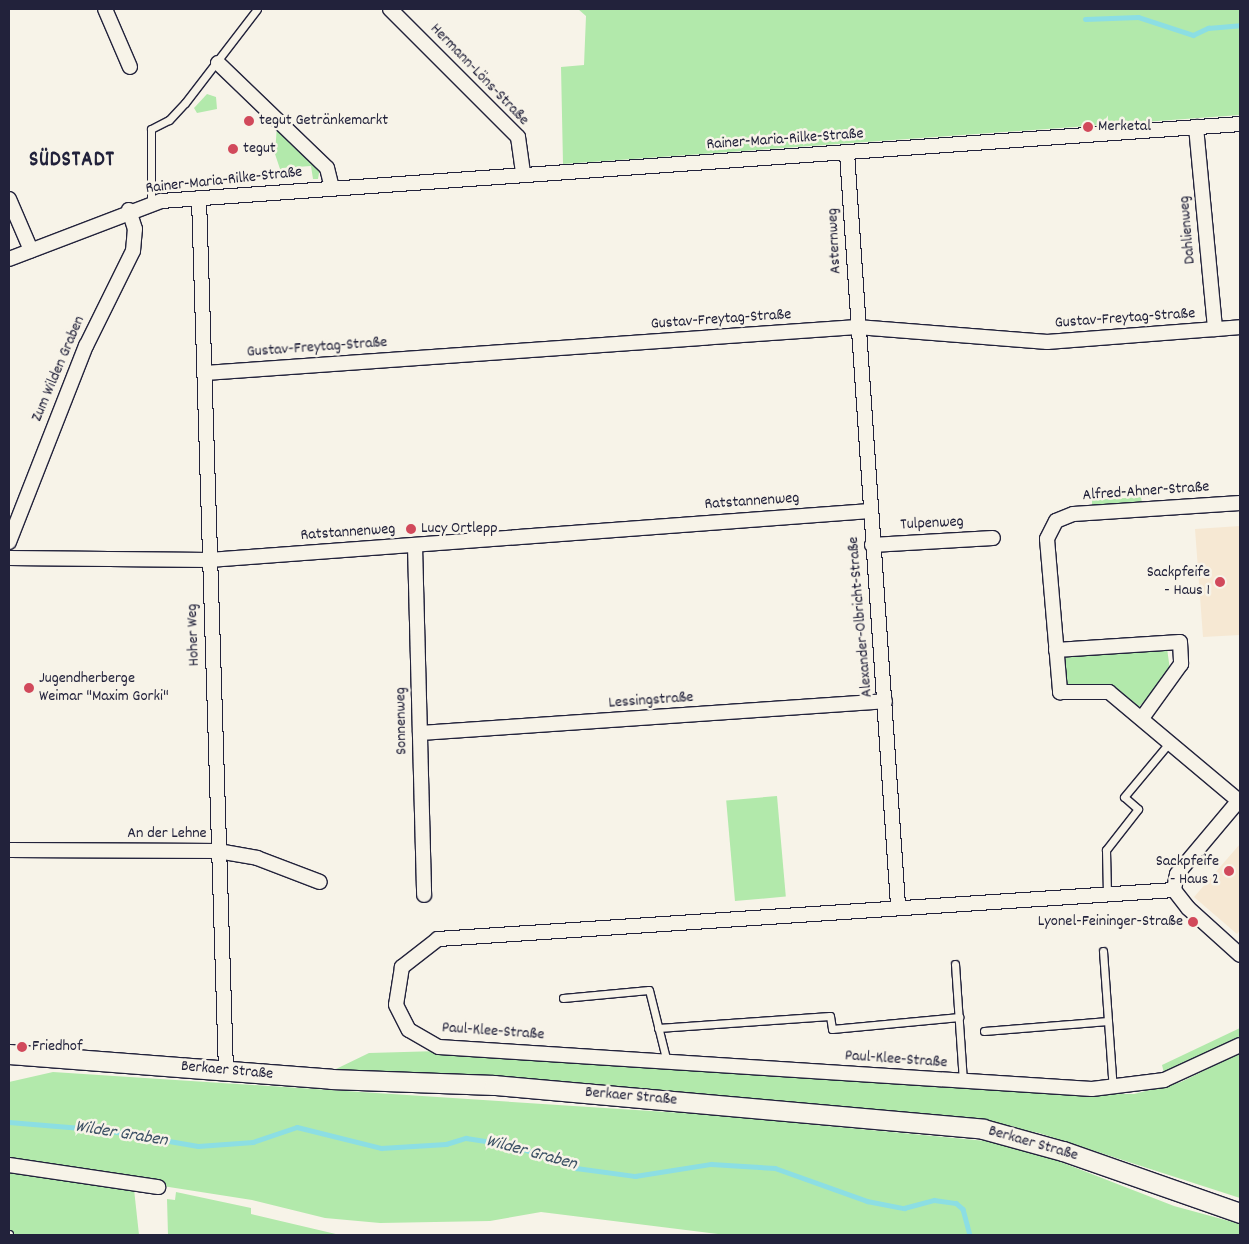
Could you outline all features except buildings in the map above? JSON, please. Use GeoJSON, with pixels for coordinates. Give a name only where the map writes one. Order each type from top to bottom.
{"type":"FeatureCollection","features":[{"type":"Feature","properties":{"kind":"main road","name":"Berkaer Straße"},"geometry":{"type":"LineString","coordinates":[[9,1054],[226,1071],[494,1085],[983,1130],[1063,1150],[1240,1213]]}},
{"type":"Feature","properties":{"kind":"street"},"geometry":{"type":"LineString","coordinates":[[104,9],[130,67]]}},
{"type":"Feature","properties":{"kind":"street","name":"Hermann-Löns-Straße"},"geometry":{"type":"LineString","coordinates":[[390,9],[518,137],[523,174]]}},
{"type":"Feature","properties":{"kind":"street","name":"Rainer-Maria-Rilke-Straße"},"geometry":{"type":"LineString","coordinates":[[218,63],[327,168],[332,188]]}},
{"type":"Feature","properties":{"kind":"street","name":"Rainer-Maria-Rilke-Straße"},"geometry":{"type":"LineString","coordinates":[[9,259],[129,210],[151,203],[523,174],[847,153],[1240,124]]}},
{"type":"Feature","properties":{"kind":"street","name":"Dahlienweg"},"geometry":{"type":"LineString","coordinates":[[1196,127],[1215,329]]}},
{"type":"Feature","properties":{"kind":"street","name":"Asternweg"},"geometry":{"type":"LineString","coordinates":[[847,153],[857,327]]}},
{"type":"Feature","properties":{"kind":"street"},"geometry":{"type":"LineString","coordinates":[[9,198],[31,250]]}},
{"type":"Feature","properties":{"kind":"street","name":"Hoher Weg"},"geometry":{"type":"LineString","coordinates":[[198,198],[226,1071]]}},
{"type":"Feature","properties":{"kind":"street","name":"Zum Wilden Graben"},"geometry":{"type":"LineString","coordinates":[[9,542],[86,346],[133,251],[135,229],[129,210]]}},
{"type":"Feature","properties":{"kind":"street","name":"Gustav-Freytag-Straße"},"geometry":{"type":"LineString","coordinates":[[205,373],[857,327],[1047,342],[1240,327]]}},
{"type":"Feature","properties":{"kind":"street","name":"Alexander-Olbricht-Straße"},"geometry":{"type":"LineString","coordinates":[[857,327],[898,905]]}},
{"type":"Feature","properties":{"kind":"street","name":"Alfred-Ahner-Straße"},"geometry":{"type":"LineString","coordinates":[[1056,650],[1047,539],[1056,521],[1073,514],[1240,503]]}},
{"type":"Feature","properties":{"kind":"street","name":"Ratstannenweg"},"geometry":{"type":"LineString","coordinates":[[9,558],[209,560],[870,511]]}},
{"type":"Feature","properties":{"kind":"street","name":"Tulpenweg"},"geometry":{"type":"LineString","coordinates":[[872,545],[993,538]]}},
{"type":"Feature","properties":{"kind":"street","name":"Sonnenweg"},"geometry":{"type":"LineString","coordinates":[[415,546],[424,895]]}},
{"type":"Feature","properties":{"kind":"street"},"geometry":{"type":"LineString","coordinates":[[1142,718],[1181,664],[1180,642],[1056,650],[1060,692],[1109,692],[1240,801],[1177,874],[1174,890],[1188,908],[1240,955]]}},
{"type":"Feature","properties":{"kind":"street","name":"Lessingstraße"},"geometry":{"type":"LineString","coordinates":[[420,733],[885,701]]}},
{"type":"Feature","properties":{"kind":"street","name":"An der Lehne"},"geometry":{"type":"LineString","coordinates":[[9,850],[218,851],[257,858],[320,882]]}},
{"type":"Feature","properties":{"kind":"street","name":"Paul-Klee-Straße"},"geometry":{"type":"LineString","coordinates":[[1174,890],[898,905],[438,939],[409,958],[397,980],[401,1019],[429,1045],[963,1082],[1113,1090],[1180,1075],[1240,1045]]}},
{"type":"Feature","properties":{"kind":"street"},"geometry":{"type":"LineString","coordinates":[[9,1166],[158,1187]]}},
{"type":"Feature","properties":{"kind":"lane"},"geometry":{"type":"LineString","coordinates":[[151,203],[151,129],[169,120],[218,63],[257,9]]}},
{"type":"Feature","properties":{"kind":"lane"},"geometry":{"type":"LineString","coordinates":[[1107,894],[1106,850],[1138,809],[1124,797],[1169,743]]}},
{"type":"Feature","properties":{"kind":"lane"},"geometry":{"type":"LineString","coordinates":[[1103,951],[1113,1090]]}},
{"type":"Feature","properties":{"kind":"lane"},"geometry":{"type":"LineString","coordinates":[[955,964],[963,1082]]}},
{"type":"Feature","properties":{"kind":"lane"},"geometry":{"type":"LineString","coordinates":[[563,998],[649,990],[667,1062]]}},
{"type":"Feature","properties":{"kind":"lane"},"geometry":{"type":"LineString","coordinates":[[658,1028],[830,1016],[832,1029],[959,1017]]}},
{"type":"Feature","properties":{"kind":"lane"},"geometry":{"type":"LineString","coordinates":[[984,1031],[1108,1021]]}},
{"type":"Feature","properties":{"kind":"shaded area","name":"Sackpfeife - Haus 1"},"geometry":{"type":"Polygon","coordinates":[[[1240,526],[1240,635],[1203,637],[1195,529],[1240,526]]]}},
{"type":"Feature","properties":{"kind":"shaded area","name":"Sackpfeife - Haus 2"},"geometry":{"type":"Polygon","coordinates":[[[1240,844],[1240,930],[1237,934],[1194,897],[1240,844]]]}},
{"type":"Feature","properties":{"kind":"green space"},"geometry":{"type":"Polygon","coordinates":[[[578,9],[1240,9],[1240,115],[563,164],[561,67],[584,65],[586,16],[578,9]]]}},
{"type":"Feature","properties":{"kind":"green space"},"geometry":{"type":"Polygon","coordinates":[[[207,94],[216,97],[217,109],[197,113],[194,108],[207,94]]]}},
{"type":"Feature","properties":{"kind":"green space"},"geometry":{"type":"Polygon","coordinates":[[[277,125],[320,167],[318,179],[313,179],[311,166],[282,168],[282,175],[275,154],[277,125]]]}},
{"type":"Feature","properties":{"kind":"green space"},"geometry":{"type":"Polygon","coordinates":[[[1141,497],[1142,503],[1092,507],[1092,500],[1141,497]]]}},
{"type":"Feature","properties":{"kind":"green space"},"geometry":{"type":"Polygon","coordinates":[[[1167,648],[1170,670],[1139,707],[1111,687],[1069,687],[1066,683],[1061,655],[1167,648]]]}},
{"type":"Feature","properties":{"kind":"green space"},"geometry":{"type":"Polygon","coordinates":[[[777,796],[786,897],[735,901],[726,800],[777,796]]]}},
{"type":"Feature","properties":{"kind":"green space"},"geometry":{"type":"Polygon","coordinates":[[[1240,1028],[1240,1038],[1164,1073],[1162,1065],[1240,1028]]]}},
{"type":"Feature","properties":{"kind":"green space"},"geometry":{"type":"Polygon","coordinates":[[[439,1051],[1067,1094],[1134,1094],[1181,1082],[1240,1053],[1240,1198],[1039,1133],[960,1118],[613,1087],[336,1069],[369,1053],[439,1051]]]}},
{"type":"Feature","properties":{"kind":"green space"},"geometry":{"type":"Polygon","coordinates":[[[53,1072],[713,1115],[986,1141],[1035,1152],[1174,1206],[1240,1224],[1240,1235],[726,1235],[541,1212],[490,1221],[380,1223],[325,1218],[252,1200],[9,1162],[9,1082],[53,1072]]]}},
{"type":"Feature","properties":{"kind":"green space"},"geometry":{"type":"Polygon","coordinates":[[[9,1171],[134,1189],[139,1235],[9,1235],[9,1171]]]}},
{"type":"Feature","properties":{"kind":"green space"},"geometry":{"type":"Polygon","coordinates":[[[176,1192],[251,1208],[251,1214],[340,1235],[168,1235],[167,1199],[175,1200],[176,1192]]]}},
{"type":"Feature","properties":{"kind":"waterway"},"geometry":{"type":"LineString","coordinates":[[1085,19],[1138,17],[1193,35],[1208,28],[1240,25]]}},
{"type":"Feature","properties":{"kind":"waterway","name":"Wilder Graben"},"geometry":{"type":"LineString","coordinates":[[9,1122],[105,1130],[198,1146],[253,1142],[297,1127],[381,1148],[446,1144],[466,1138],[512,1145],[576,1168],[635,1176],[711,1164],[775,1168],[867,1201],[904,1208],[934,1200],[956,1203],[963,1209],[970,1235]]}},
{"type":"Feature","properties":{"kind":"place","name":"tegut Getränkemarkt"},"geometry":{"type":"Point","coordinates":[249,121]}},
{"type":"Feature","properties":{"kind":"place","name":"Merketal"},"geometry":{"type":"Point","coordinates":[1088,127]}},
{"type":"Feature","properties":{"kind":"place","name":"tegut"},"geometry":{"type":"Point","coordinates":[233,149]}},
{"type":"Feature","properties":{"kind":"place","name":"Lucy Ortlepp"},"geometry":{"type":"Point","coordinates":[411,529]}},
{"type":"Feature","properties":{"kind":"place","name":"Sackpfeife - Haus 1"},"geometry":{"type":"Point","coordinates":[1220,582]}},
{"type":"Feature","properties":{"kind":"place","name":"Jugendherberge Weimar \"Maxim Gorki\""},"geometry":{"type":"Point","coordinates":[29,688]}},
{"type":"Feature","properties":{"kind":"place","name":"Sackpfeife - Haus 2"},"geometry":{"type":"Point","coordinates":[1229,871]}},
{"type":"Feature","properties":{"kind":"place","name":"Lyonel-Feininger-Straße"},"geometry":{"type":"Point","coordinates":[1193,922]}},
{"type":"Feature","properties":{"kind":"place","name":"Friedhof"},"geometry":{"type":"Point","coordinates":[22,1047]}},
{"type":"Feature","properties":{"kind":"district","name":"SÜDSTADT"},"geometry":{"type":"Point","coordinates":[72,161]}}]}
